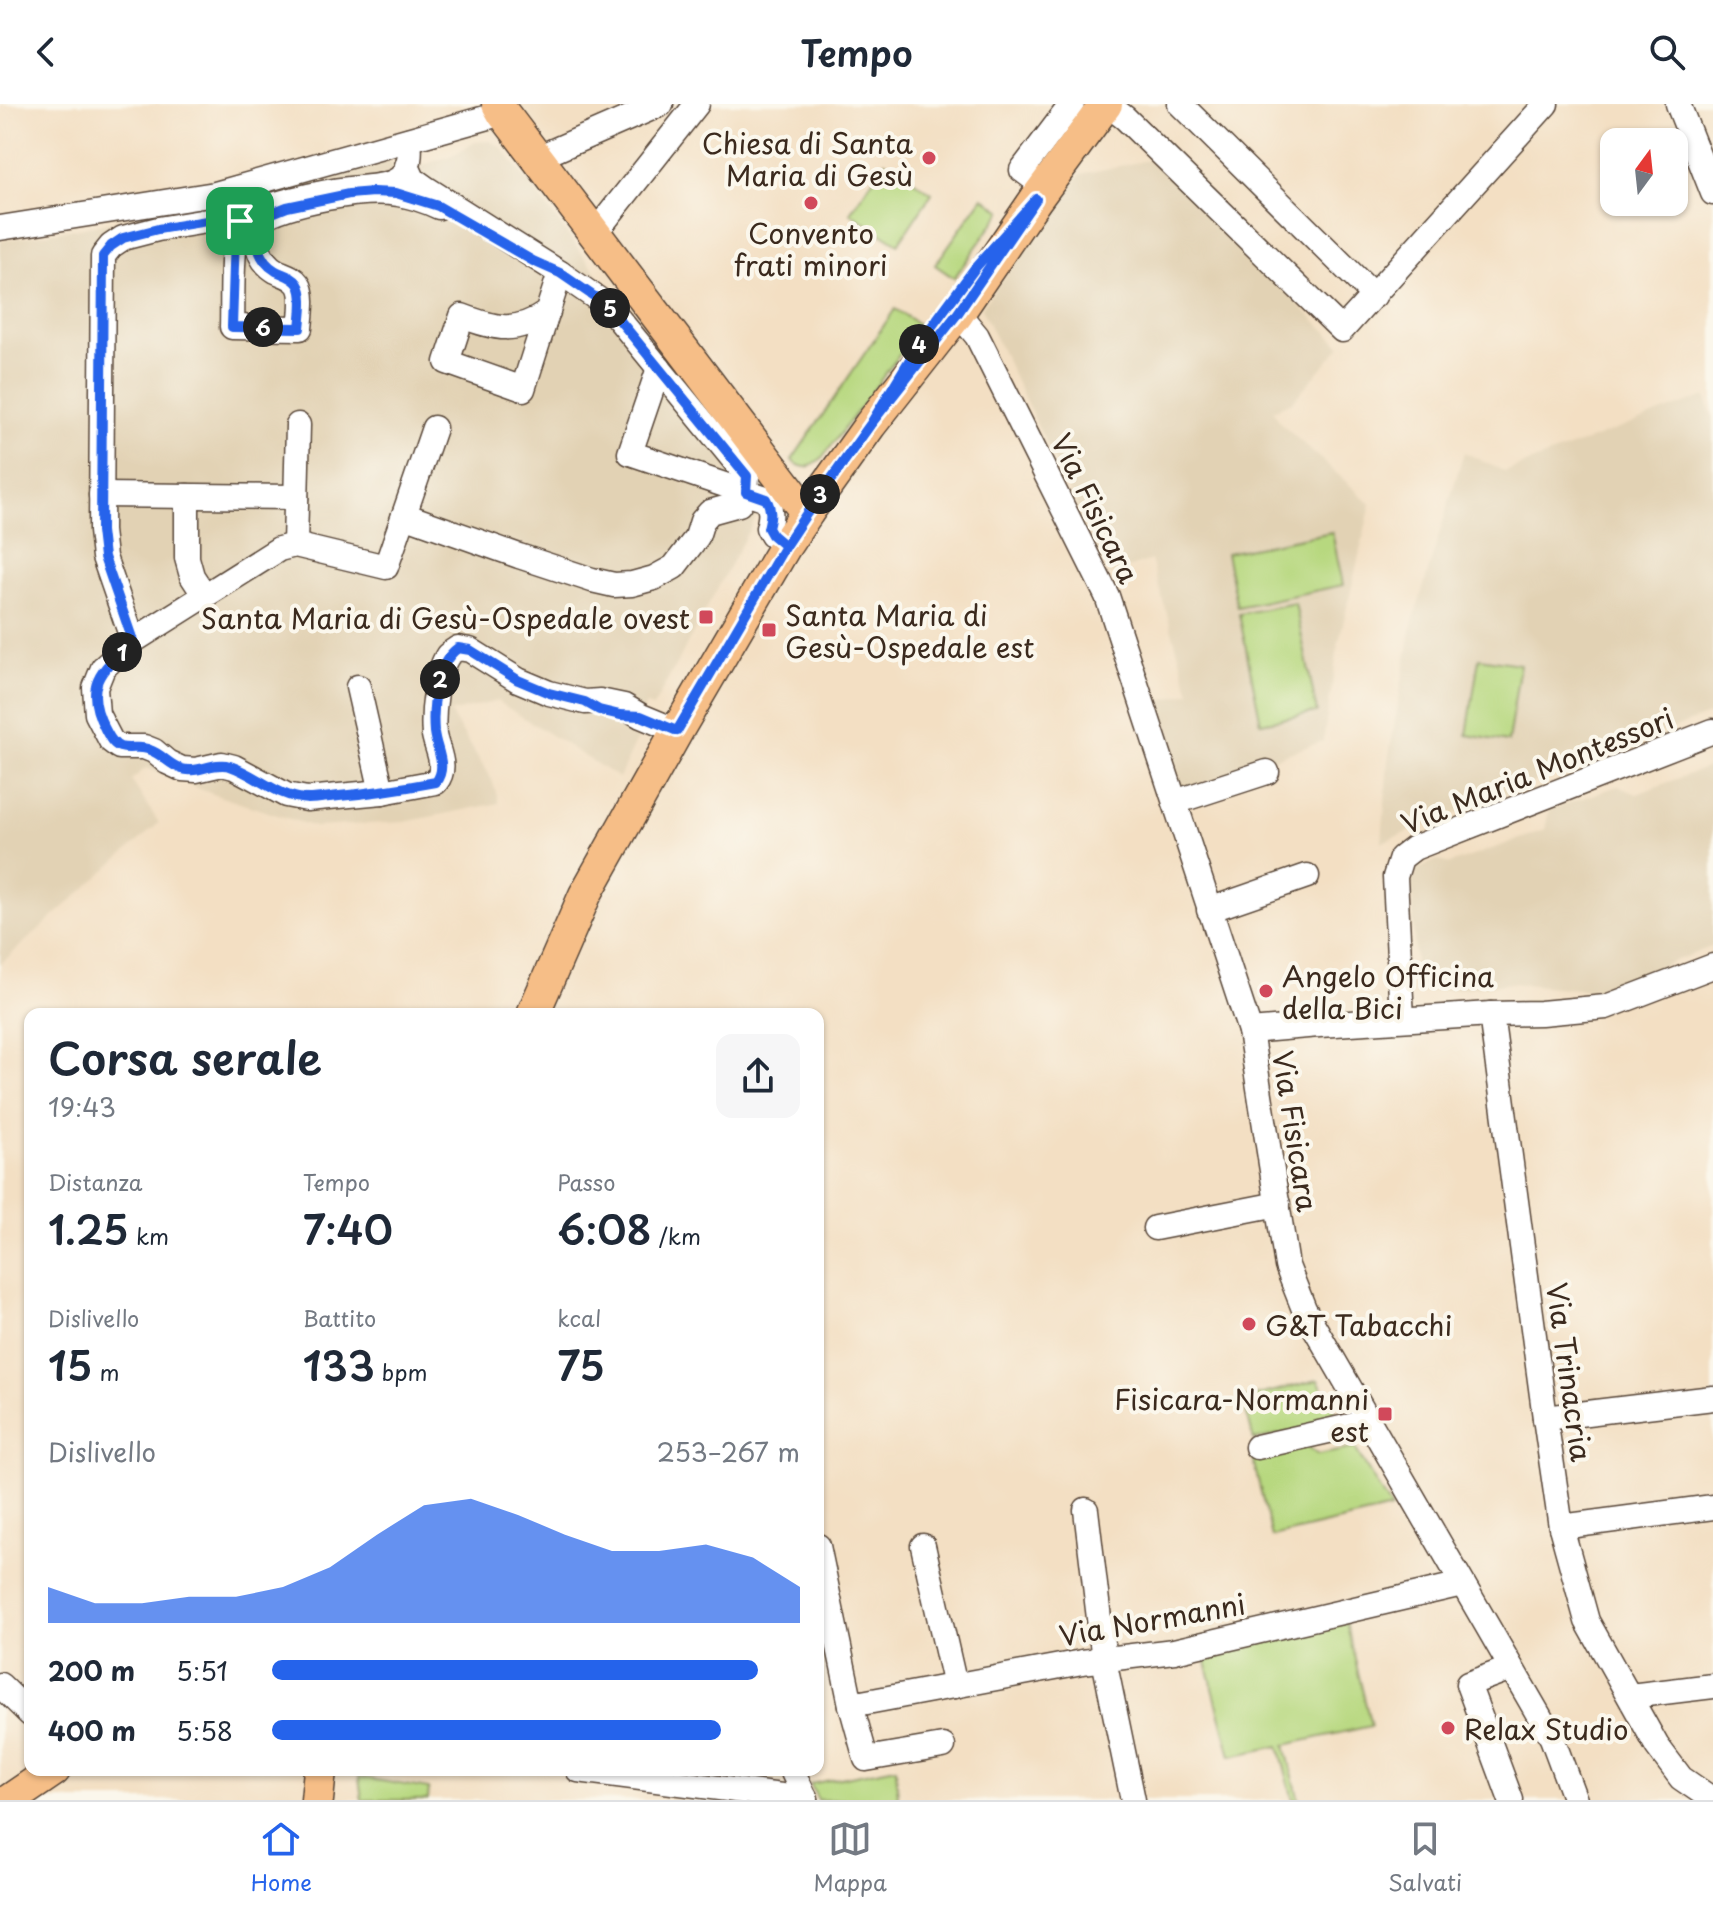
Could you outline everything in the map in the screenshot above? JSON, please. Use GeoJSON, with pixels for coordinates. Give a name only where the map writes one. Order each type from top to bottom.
{"type":"FeatureCollection","features":[{"type":"Feature","properties":{"kind":"main road"},"geometry":{"type":"LineString","coordinates":[[536,1008],[585,895],[785,546],[870,425],[958,313],[1106,104]]}},
{"type":"Feature","properties":{"kind":"main road"},"geometry":{"type":"LineString","coordinates":[[509,107],[537,158],[807,513]]}},
{"type":"Feature","properties":{"kind":"main road"},"geometry":{"type":"LineString","coordinates":[[870,425],[921,341],[948,304],[975,268],[1041,193]]}},
{"type":"Feature","properties":{"kind":"main road"},"geometry":{"type":"LineString","coordinates":[[10,1800],[45,1776]]}},
{"type":"Feature","properties":{"kind":"main road"},"geometry":{"type":"LineString","coordinates":[[317,1800],[319,1776]]}},
{"type":"Feature","properties":{"kind":"street"},"geometry":{"type":"LineString","coordinates":[[537,158],[661,104]]}},
{"type":"Feature","properties":{"kind":"street"},"geometry":{"type":"LineString","coordinates":[[594,234],[697,104]]}},
{"type":"Feature","properties":{"kind":"street"},"geometry":{"type":"LineString","coordinates":[[1041,193],[1022,170],[1072,104]]}},
{"type":"Feature","properties":{"kind":"street"},"geometry":{"type":"LineString","coordinates":[[1106,104],[1125,118],[1342,330],[1546,104]]}},
{"type":"Feature","properties":{"kind":"street"},"geometry":{"type":"LineString","coordinates":[[1180,104],[1374,296]]}},
{"type":"Feature","properties":{"kind":"street"},"geometry":{"type":"LineString","coordinates":[[1678,104],[1713,193]]}},
{"type":"Feature","properties":{"kind":"street"},"geometry":{"type":"LineString","coordinates":[[0,228],[215,194],[409,140],[509,107]]}},
{"type":"Feature","properties":{"kind":"street"},"geometry":{"type":"LineString","coordinates":[[404,178],[349,194],[287,207],[259,220],[257,246],[261,257],[269,266],[299,285],[300,328],[232,327],[235,235],[240,221],[257,209],[285,202],[348,189],[385,186],[395,183],[404,178],[410,151],[409,140]]}},
{"type":"Feature","properties":{"kind":"street"},"geometry":{"type":"LineString","coordinates":[[404,178],[438,206],[533,261],[560,273],[608,306],[747,476],[746,492],[739,504],[710,512],[702,521],[697,537],[674,567],[654,578],[632,584],[614,585],[592,580],[404,515]]}},
{"type":"Feature","properties":{"kind":"street"},"geometry":{"type":"LineString","coordinates":[[133,641],[104,557],[101,531],[103,256],[123,238],[225,218],[240,221]]}},
{"type":"Feature","properties":{"kind":"street"},"geometry":{"type":"LineString","coordinates":[[548,312],[560,273]]}},
{"type":"Feature","properties":{"kind":"street","name":"Via Fisicara"},"geometry":{"type":"LineString","coordinates":[[958,313],[977,336],[1107,596],[1250,1031],[1287,1266],[1304,1309],[1552,1738],[1575,1800]]}},
{"type":"Feature","properties":{"kind":"street"},"geometry":{"type":"LineString","coordinates":[[659,368],[630,453],[766,499],[771,516],[768,528],[785,546]]}},
{"type":"Feature","properties":{"kind":"street"},"geometry":{"type":"LineString","coordinates":[[295,545],[298,425]]}},
{"type":"Feature","properties":{"kind":"street"},"geometry":{"type":"LineString","coordinates":[[434,428],[386,567],[295,545],[279,549],[133,641],[103,668],[95,688],[97,714],[111,741],[119,747],[144,747],[182,769],[196,770],[222,764],[234,767],[286,795],[307,799],[382,792],[436,782],[442,775],[443,767],[434,735],[433,713],[442,670],[449,654],[458,648],[470,650],[518,680],[549,693],[585,702],[616,703],[677,731]]}},
{"type":"Feature","properties":{"kind":"street"},"geometry":{"type":"LineString","coordinates":[[101,495],[296,497]]}},
{"type":"Feature","properties":{"kind":"street"},"geometry":{"type":"LineString","coordinates":[[187,496],[187,558],[192,576],[205,596]]}},
{"type":"Feature","properties":{"kind":"street"},"geometry":{"type":"LineString","coordinates":[[358,687],[382,792]]}},
{"type":"Feature","properties":{"kind":"street","name":"Via Maria Montessori"},"geometry":{"type":"LineString","coordinates":[[1394,1020],[1395,877],[1401,858],[1414,848],[1713,731]]}},
{"type":"Feature","properties":{"kind":"street"},"geometry":{"type":"LineString","coordinates":[[1175,802],[1267,772]]}},
{"type":"Feature","properties":{"kind":"street"},"geometry":{"type":"LineString","coordinates":[[1209,910],[1307,876]]}},
{"type":"Feature","properties":{"kind":"street"},"geometry":{"type":"LineString","coordinates":[[1250,1031],[1606,1007],[1713,966]]}},
{"type":"Feature","properties":{"kind":"street","name":"Via Trinacria"},"geometry":{"type":"LineString","coordinates":[[1491,1014],[1561,1527],[1587,1621],[1657,1746],[1681,1778],[1713,1800]]}},
{"type":"Feature","properties":{"kind":"street"},"geometry":{"type":"LineString","coordinates":[[1155,1228],[1278,1204]]}},
{"type":"Feature","properties":{"kind":"street"},"geometry":{"type":"LineString","coordinates":[[1545,1418],[1713,1398]]}},
{"type":"Feature","properties":{"kind":"street"},"geometry":{"type":"LineString","coordinates":[[1257,1447],[1368,1422]]}},
{"type":"Feature","properties":{"kind":"street"},"geometry":{"type":"LineString","coordinates":[[1561,1527],[1713,1507]]}},
{"type":"Feature","properties":{"kind":"street"},"geometry":{"type":"LineString","coordinates":[[1086,1510],[1104,1660],[1135,1799]]}},
{"type":"Feature","properties":{"kind":"street"},"geometry":{"type":"LineString","coordinates":[[923,1546],[955,1686]]}},
{"type":"Feature","properties":{"kind":"street"},"geometry":{"type":"LineString","coordinates":[[824,1575],[851,1705],[866,1759],[943,1746]]}},
{"type":"Feature","properties":{"kind":"street","name":"Via Normanni"},"geometry":{"type":"LineString","coordinates":[[851,1705],[1082,1662],[1174,1651],[1462,1584]]}},
{"type":"Feature","properties":{"kind":"street"},"geometry":{"type":"LineString","coordinates":[[1511,1668],[1468,1684],[1511,1800]]}},
{"type":"Feature","properties":{"kind":"street"},"geometry":{"type":"LineString","coordinates":[[0,1685],[24,1708]]}},
{"type":"Feature","properties":{"kind":"street"},"geometry":{"type":"LineString","coordinates":[[1630,1696],[1713,1686]]}},
{"type":"Feature","properties":{"kind":"street"},"geometry":{"type":"LineString","coordinates":[[624,1776],[806,1800]]}},
{"type":"Feature","properties":{"kind":"street"},"geometry":{"type":"LineString","coordinates":[[795,1776],[806,1800]]}},
{"type":"Feature","properties":{"kind":"shaded area"},"geometry":{"type":"Polygon","coordinates":[[[490,141],[501,147],[673,373],[769,493],[653,707],[646,705],[636,726],[642,729],[619,778],[497,701],[450,713],[492,780],[499,803],[404,822],[315,827],[215,795],[146,768],[131,780],[159,823],[0,964],[0,241],[218,205],[388,160],[393,165],[419,167],[460,152],[475,142],[490,141]]]}},
{"type":"Feature","properties":{"kind":"shaded area"},"geometry":{"type":"Polygon","coordinates":[[[1153,159],[1341,346],[1292,402],[1273,410],[1281,424],[1371,504],[1339,641],[1323,741],[1181,791],[1153,703],[1190,692],[1151,560],[1109,574],[981,308],[1081,174],[1153,159]]]}},
{"type":"Feature","properties":{"kind":"shaded area"},"geometry":{"type":"Polygon","coordinates":[[[1705,396],[1713,418],[1713,713],[1382,842],[1388,761],[1412,625],[1464,452],[1505,472],[1705,396]]]}},
{"type":"Feature","properties":{"kind":"shaded area"},"geometry":{"type":"Polygon","coordinates":[[[1713,765],[1713,946],[1598,991],[1512,983],[1416,993],[1412,879],[1417,870],[1437,860],[1450,864],[1545,830],[1549,810],[1618,786],[1637,794],[1713,765]]]}},
{"type":"Feature","properties":{"kind":"green space"},"geometry":{"type":"Polygon","coordinates":[[[885,161],[932,193],[898,244],[850,213],[885,161]]]}},
{"type":"Feature","properties":{"kind":"green space"},"geometry":{"type":"Polygon","coordinates":[[[983,197],[1002,211],[954,278],[935,265],[983,197]]]}},
{"type":"Feature","properties":{"kind":"green space"},"geometry":{"type":"Polygon","coordinates":[[[895,309],[921,326],[823,457],[808,467],[796,464],[792,460],[895,309]]]}},
{"type":"Feature","properties":{"kind":"green space"},"geometry":{"type":"Polygon","coordinates":[[[1332,532],[1343,585],[1237,607],[1226,553],[1332,532]]]}},
{"type":"Feature","properties":{"kind":"green space"},"geometry":{"type":"Polygon","coordinates":[[[1295,603],[1317,712],[1261,723],[1239,614],[1295,603]]]}},
{"type":"Feature","properties":{"kind":"green space"},"geometry":{"type":"Polygon","coordinates":[[[1479,658],[1520,664],[1508,742],[1467,735],[1479,658]]]}},
{"type":"Feature","properties":{"kind":"green space"},"geometry":{"type":"Polygon","coordinates":[[[1318,1380],[1340,1420],[1254,1440],[1243,1399],[1318,1380]]]}},
{"type":"Feature","properties":{"kind":"green space"},"geometry":{"type":"Polygon","coordinates":[[[1305,1445],[1318,1455],[1355,1448],[1391,1509],[1272,1537],[1252,1456],[1305,1445]]]}},
{"type":"Feature","properties":{"kind":"green space"},"geometry":{"type":"Polygon","coordinates":[[[1346,1622],[1371,1726],[1285,1745],[1299,1800],[1293,1800],[1279,1746],[1231,1756],[1205,1658],[1346,1622]]]}},
{"type":"Feature","properties":{"kind":"green space"},"geometry":{"type":"Polygon","coordinates":[[[896,1767],[898,1799],[818,1800],[810,1784],[896,1767]]]}},
{"type":"Feature","properties":{"kind":"green space"},"geometry":{"type":"Polygon","coordinates":[[[359,1777],[429,1789],[428,1800],[362,1800],[359,1777]]]}},
{"type":"Feature","properties":{"kind":"place","name":"Chiesa di Santa Maria di Gesù"},"geometry":{"type":"Point","coordinates":[929,158]}},
{"type":"Feature","properties":{"kind":"place","name":"Convento frati minori"},"geometry":{"type":"Point","coordinates":[811,203]}},
{"type":"Feature","properties":{"kind":"place","name":"Santa Maria di Gesù-Ospedale ovest"},"geometry":{"type":"Point","coordinates":[706,617]}},
{"type":"Feature","properties":{"kind":"place","name":"Santa Maria di Gesù-Ospedale est"},"geometry":{"type":"Point","coordinates":[769,630]}},
{"type":"Feature","properties":{"kind":"place","name":"Angelo Officina della Bici"},"geometry":{"type":"Point","coordinates":[1266,991]}},
{"type":"Feature","properties":{"kind":"place","name":"G&T Tabacchi"},"geometry":{"type":"Point","coordinates":[1249,1324]}},
{"type":"Feature","properties":{"kind":"place","name":"Fisicara-Normanni est"},"geometry":{"type":"Point","coordinates":[1385,1414]}},
{"type":"Feature","properties":{"kind":"place","name":"Relax Studio"},"geometry":{"type":"Point","coordinates":[1448,1728]}},
{"type":"Feature","properties":{"kind":"route"},"geometry":{"type":"LineString","coordinates":[[240,221],[225,218],[158,229],[123,238],[103,256],[101,531],[104,557],[133,641],[103,668],[95,688],[97,714],[111,741],[119,747],[144,747],[182,769],[196,770],[222,764],[234,767],[286,795],[307,799],[382,792],[436,782],[442,775],[443,767],[434,735],[433,713],[442,670],[449,654],[458,648],[470,650],[518,680],[549,693],[585,702],[599,710],[641,716],[677,731],[807,513],[870,425],[958,313],[1036,199],[975,268],[921,341],[870,425],[807,513],[785,546],[768,528],[771,516],[766,499],[746,492],[747,476],[608,306],[560,273],[533,261],[438,206],[396,193],[349,194],[287,207],[259,220],[257,246],[261,257],[269,266],[299,285],[300,328],[232,327],[235,235],[240,221]]}}]}
